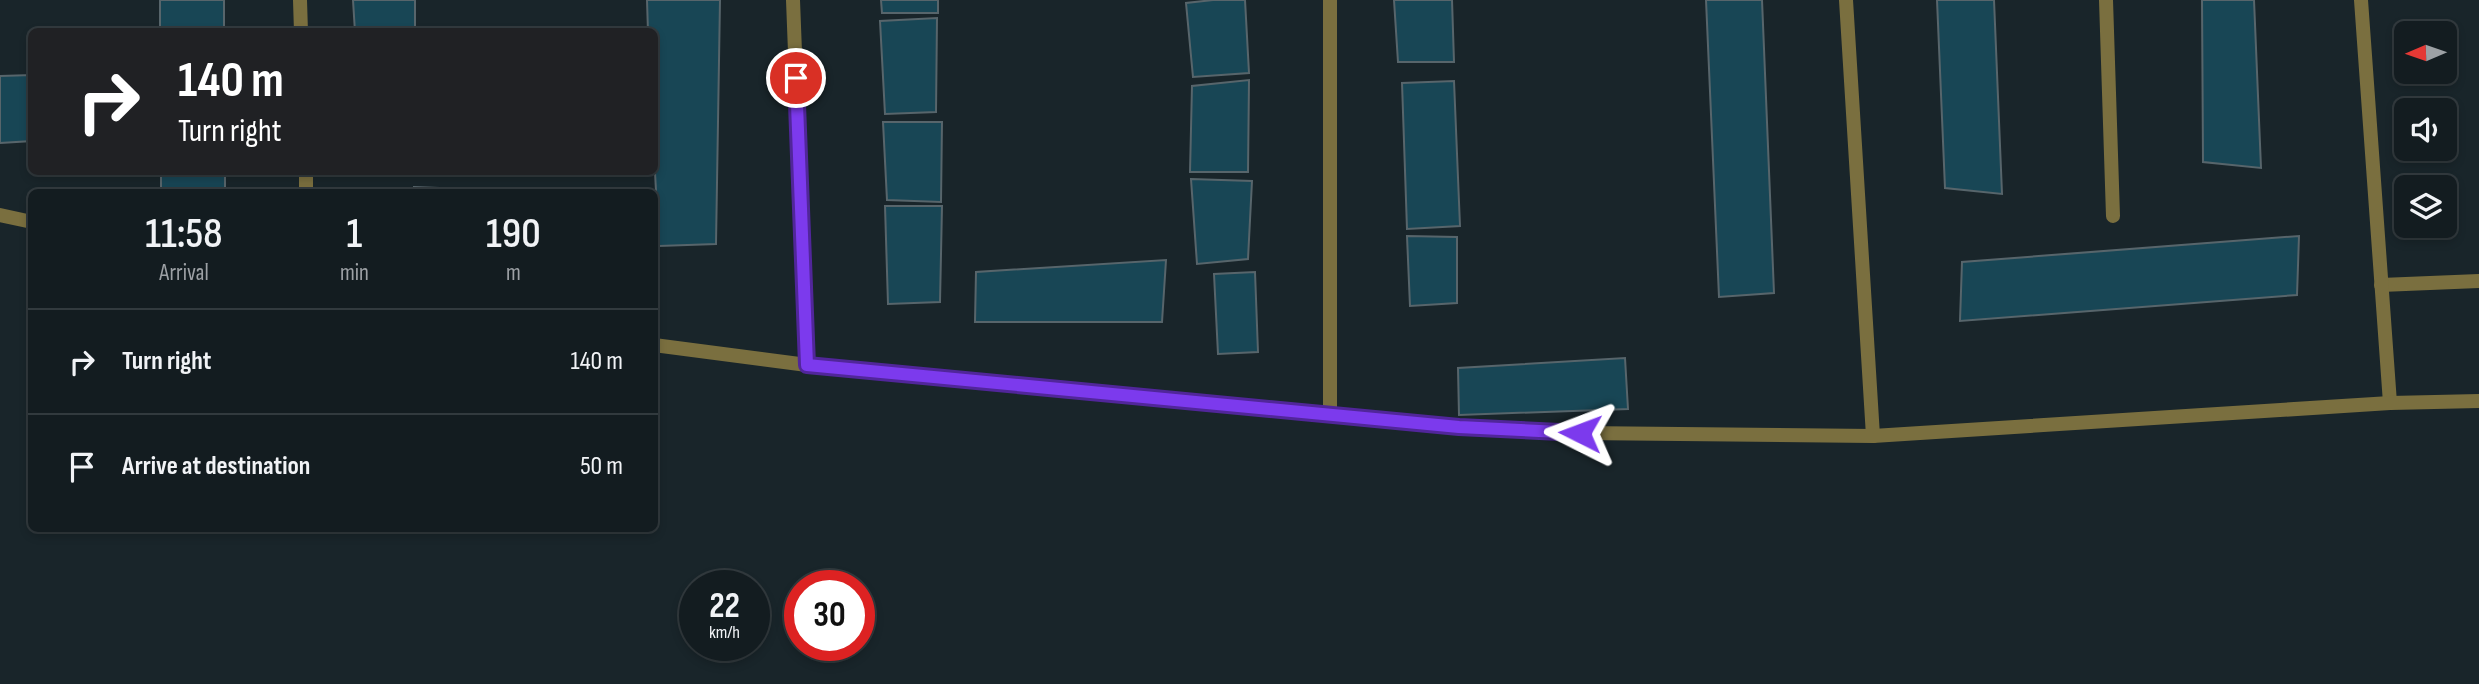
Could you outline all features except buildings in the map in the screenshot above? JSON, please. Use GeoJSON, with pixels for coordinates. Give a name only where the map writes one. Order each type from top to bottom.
{"type":"FeatureCollection","features":[{"type":"Feature","properties":{"kind":"street"},"geometry":{"type":"LineString","coordinates":[[300,0],[301,28]]}},
{"type":"Feature","properties":{"kind":"street"},"geometry":{"type":"LineString","coordinates":[[793,0],[807,365]]}},
{"type":"Feature","properties":{"kind":"street"},"geometry":{"type":"LineString","coordinates":[[1329,414],[1330,0]]}},
{"type":"Feature","properties":{"kind":"street"},"geometry":{"type":"LineString","coordinates":[[1846,0],[1873,436]]}},
{"type":"Feature","properties":{"kind":"street"},"geometry":{"type":"LineString","coordinates":[[2106,0],[2113,216]]}},
{"type":"Feature","properties":{"kind":"street"},"geometry":{"type":"LineString","coordinates":[[2361,0],[2390,403]]}},
{"type":"Feature","properties":{"kind":"street"},"geometry":{"type":"LineString","coordinates":[[0,215],[28,221]]}},
{"type":"Feature","properties":{"kind":"street"},"geometry":{"type":"LineString","coordinates":[[2381,285],[2479,281]]}},
{"type":"Feature","properties":{"kind":"street"},"geometry":{"type":"LineString","coordinates":[[658,346],[807,365],[1459,427],[1580,433],[1873,436],[2390,403],[2479,401]]}},
{"type":"Feature","properties":{"kind":"route"},"geometry":{"type":"LineString","coordinates":[[796,78],[807,365],[1459,427],[1580,433]]}}]}
